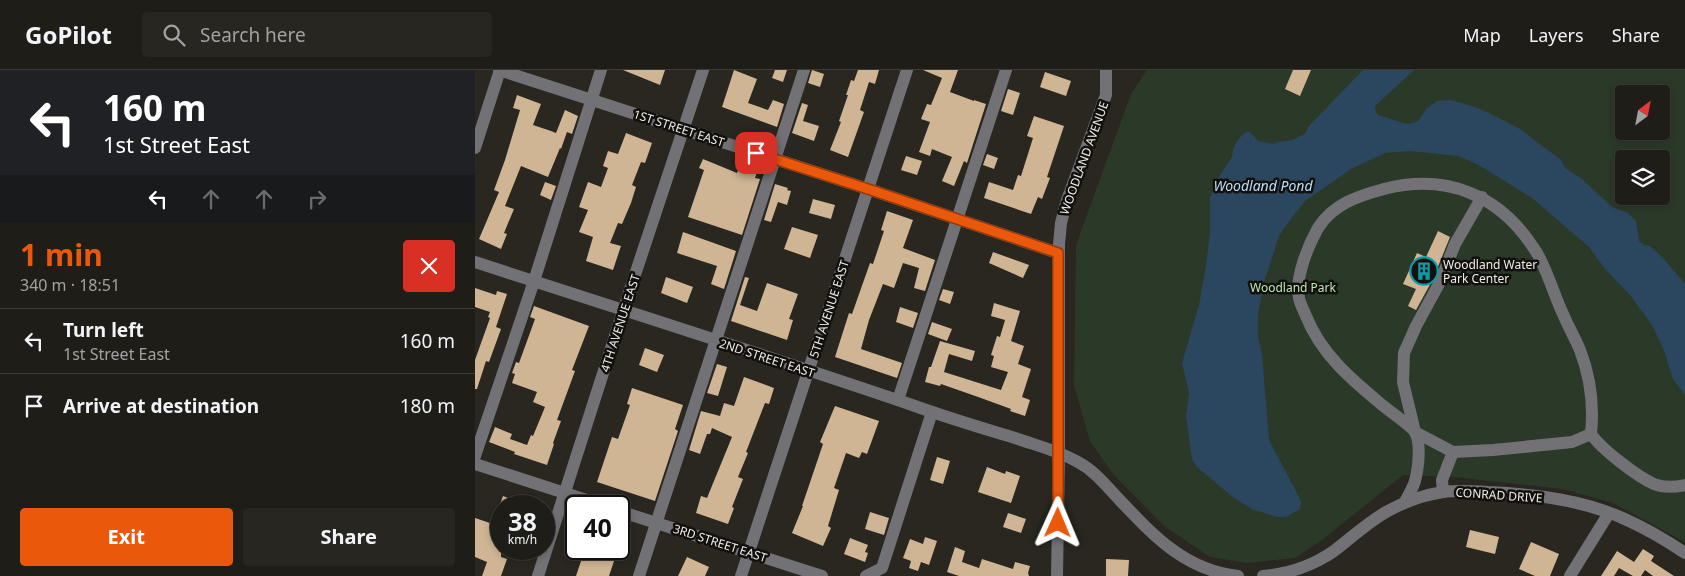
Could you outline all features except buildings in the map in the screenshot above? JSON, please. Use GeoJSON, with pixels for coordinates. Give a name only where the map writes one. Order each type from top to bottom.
{"type":"FeatureCollection","features":[{"type":"Feature","properties":{"kind":"street"},"geometry":{"type":"LineString","coordinates":[[475,148],[500,70]]}},
{"type":"Feature","properties":{"kind":"street","name":"1ST STREET EAST"},"geometry":{"type":"LineString","coordinates":[[500,70],[957,218],[1058,253]]}},
{"type":"Feature","properties":{"kind":"street"},"geometry":{"type":"LineString","coordinates":[[475,456],[534,281],[601,70]]}},
{"type":"Feature","properties":{"kind":"street","name":"4TH AVENUE EAST"},"geometry":{"type":"LineString","coordinates":[[538,576],[703,70]]}},
{"type":"Feature","properties":{"kind":"street"},"geometry":{"type":"LineString","coordinates":[[639,576],[805,70]]}},
{"type":"Feature","properties":{"kind":"street","name":"5TH AVENUE EAST"},"geometry":{"type":"LineString","coordinates":[[741,576],[907,70]]}},
{"type":"Feature","properties":{"kind":"street"},"geometry":{"type":"LineString","coordinates":[[898,400],[1006,70]]}},
{"type":"Feature","properties":{"kind":"street","name":"WOODLAND AVENUE"},"geometry":{"type":"LineString","coordinates":[[1057,576],[1059,452],[1058,253],[1061,224],[1067,200],[1106,95],[1106,70]]}},
{"type":"Feature","properties":{"kind":"street"},"geometry":{"type":"LineString","coordinates":[[1591,434],[1572,442],[1453,452],[1415,432],[1332,360],[1312,332],[1299,298],[1300,272],[1318,228],[1327,216],[1337,207],[1353,198],[1389,188],[1419,184],[1461,188],[1482,197],[1519,229],[1536,251],[1588,373],[1591,388],[1591,434],[1597,443],[1626,466],[1655,485],[1675,487],[1685,485]]}},
{"type":"Feature","properties":{"kind":"street"},"geometry":{"type":"LineString","coordinates":[[1405,502],[1415,479],[1419,448],[1403,382],[1404,353],[1416,326],[1440,282],[1455,244],[1482,197]]}},
{"type":"Feature","properties":{"kind":"street","name":"2ND STREET EAST"},"geometry":{"type":"LineString","coordinates":[[475,262],[931,412],[1059,452]]}},
{"type":"Feature","properties":{"kind":"street"},"geometry":{"type":"LineString","coordinates":[[866,576],[882,568],[931,412]]}},
{"type":"Feature","properties":{"kind":"street"},"geometry":{"type":"LineString","coordinates":[[1059,452],[1083,464],[1097,475],[1151,532],[1172,551],[1207,570],[1238,576]]}},
{"type":"Feature","properties":{"kind":"street"},"geometry":{"type":"LineString","coordinates":[[1443,492],[1442,480],[1453,452]]}},
{"type":"Feature","properties":{"kind":"street"},"geometry":{"type":"LineString","coordinates":[[475,464],[571,495]]}},
{"type":"Feature","properties":{"kind":"street","name":"CONRAD DRIVE"},"geometry":{"type":"LineString","coordinates":[[1263,576],[1277,575],[1315,561],[1332,552],[1384,513],[1405,502],[1443,492],[1470,491],[1547,498],[1578,503],[1628,520],[1657,535],[1685,553]]}},
{"type":"Feature","properties":{"kind":"street"},"geometry":{"type":"LineString","coordinates":[[1570,576],[1609,513]]}},
{"type":"Feature","properties":{"kind":"street","name":"3RD STREET EAST"},"geometry":{"type":"LineString","coordinates":[[630,514],[822,576]]}},
{"type":"Feature","properties":{"kind":"green space","name":"Woodland Park"},"geometry":{"type":"Polygon","coordinates":[[[1147,70],[1685,70],[1685,542],[1613,503],[1563,489],[1454,477],[1403,475],[1322,540],[1295,558],[1247,563],[1210,557],[1164,526],[1113,474],[1090,441],[1074,386],[1076,245],[1131,94],[1147,70]]]}},
{"type":"Feature","properties":{"kind":"water","name":"Woodland Pond"},"geometry":{"type":"Polygon","coordinates":[[[1363,70],[1414,70],[1375,106],[1378,115],[1409,124],[1418,121],[1427,108],[1437,101],[1451,100],[1475,107],[1520,129],[1561,160],[1565,168],[1582,179],[1612,207],[1628,213],[1636,221],[1639,241],[1644,245],[1650,246],[1663,258],[1685,284],[1685,395],[1673,379],[1664,350],[1652,325],[1630,295],[1605,269],[1589,247],[1532,198],[1477,164],[1458,156],[1410,151],[1385,153],[1351,169],[1305,201],[1279,236],[1264,282],[1258,314],[1258,338],[1262,354],[1269,440],[1297,493],[1301,502],[1300,509],[1286,517],[1277,517],[1252,509],[1234,498],[1197,467],[1192,459],[1186,416],[1189,393],[1182,363],[1199,305],[1210,234],[1210,198],[1217,180],[1232,157],[1237,141],[1243,134],[1249,131],[1258,141],[1274,144],[1292,140],[1305,134],[1308,127],[1363,70]]]}},
{"type":"Feature","properties":{"kind":"place","name":"Woodland Water Park Center"},"geometry":{"type":"Point","coordinates":[1424,271]}},
{"type":"Feature","properties":{"kind":"route"},"geometry":{"type":"LineString","coordinates":[[756,153],[1058,253],[1058,523]]}}]}
